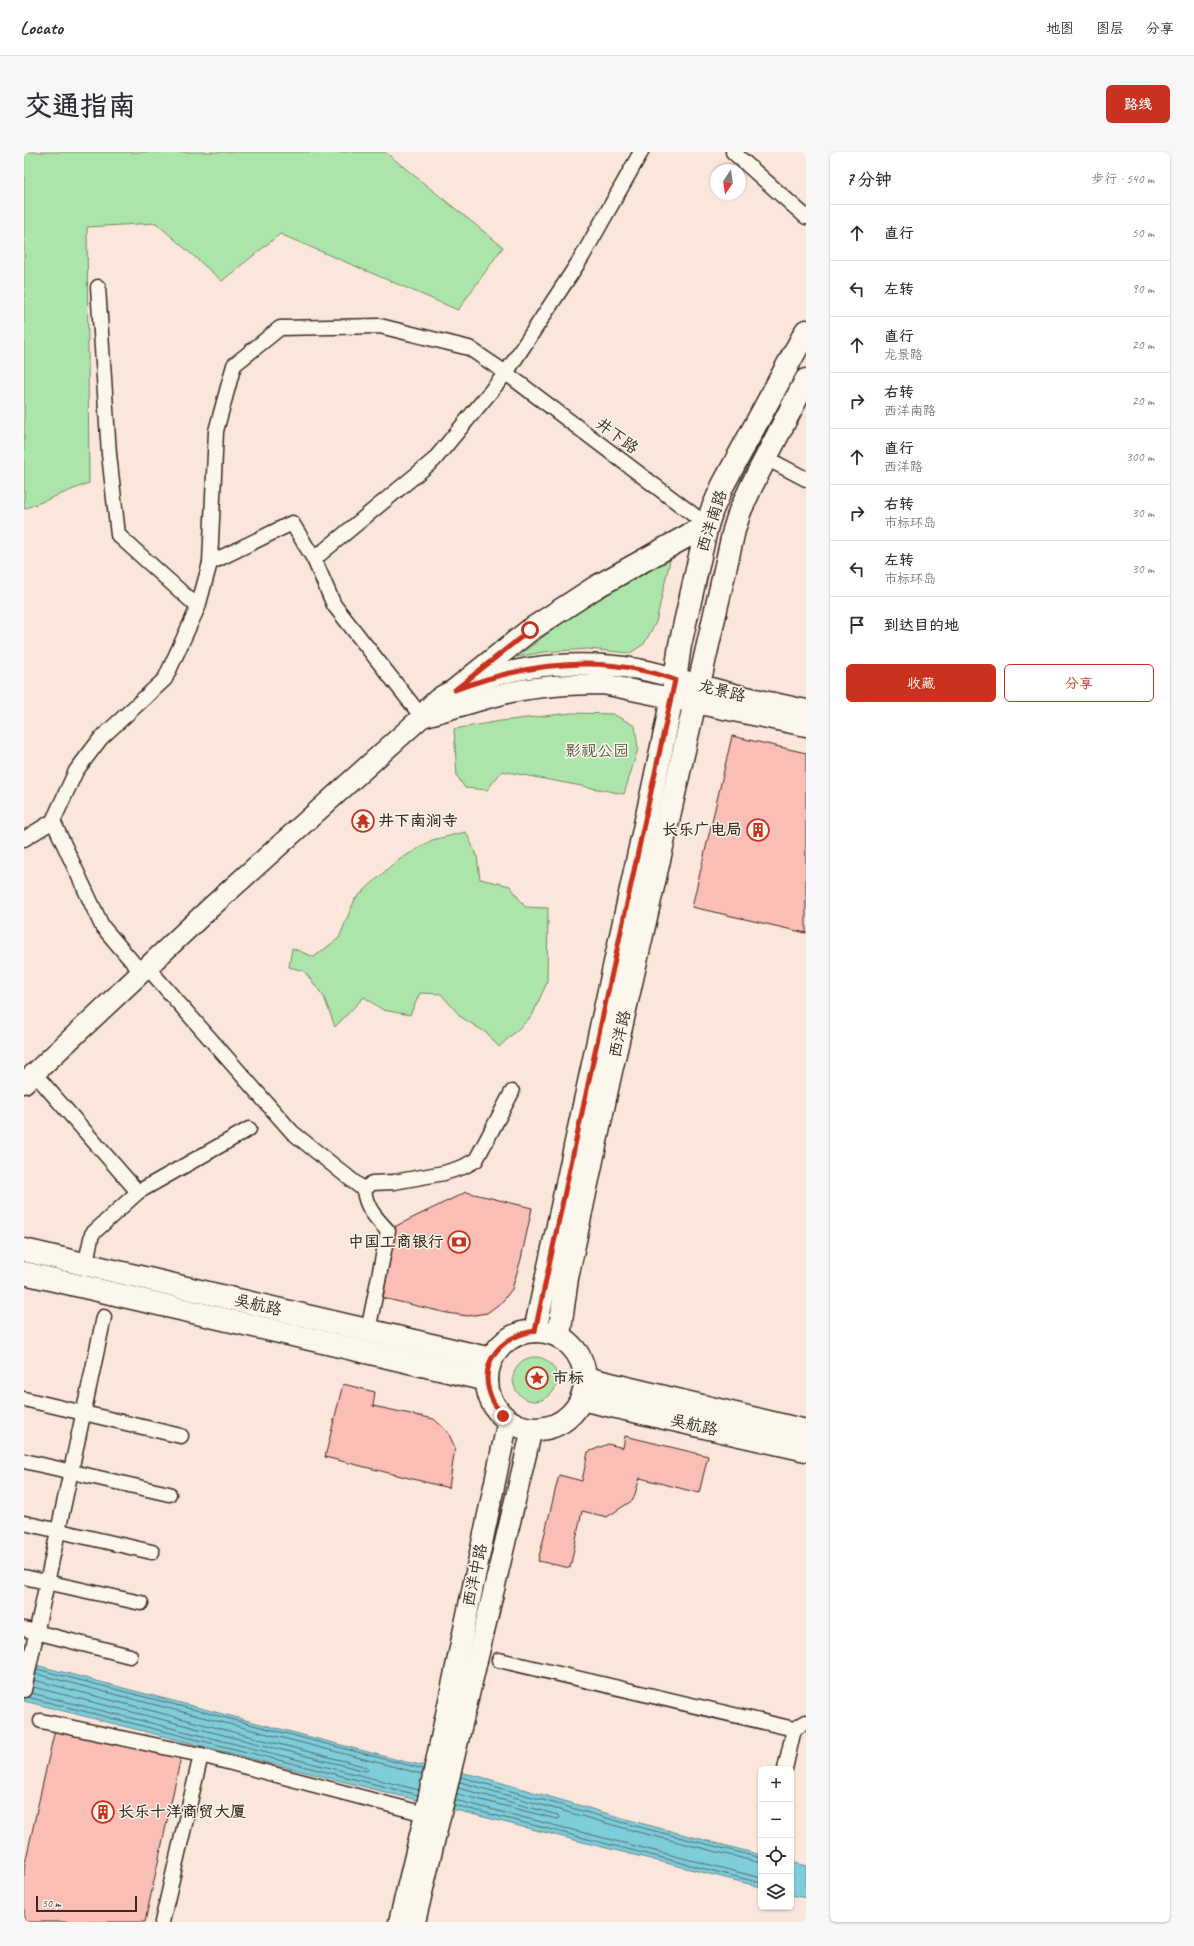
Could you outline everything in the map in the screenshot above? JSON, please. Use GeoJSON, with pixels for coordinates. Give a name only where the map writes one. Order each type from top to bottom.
{"type":"FeatureCollection","features":[{"type":"Feature","properties":{"kind":"main road","name":"西洋南路"},"geometry":{"type":"LineString","coordinates":[[666,728],[680,645],[707,525],[723,485],[806,331]]}},
{"type":"Feature","properties":{"kind":"main road","name":"西洋南路"},"geometry":{"type":"LineString","coordinates":[[688,733],[734,530],[740,511],[806,380]]}},
{"type":"Feature","properties":{"kind":"main road"},"geometry":{"type":"LineString","coordinates":[[455,690],[537,626],[596,587],[707,525]]}},
{"type":"Feature","properties":{"kind":"main road","name":"西洋路"},"geometry":{"type":"LineString","coordinates":[[558,1336],[558,1275],[666,728]]}},
{"type":"Feature","properties":{"kind":"main road","name":"西洋路"},"geometry":{"type":"LineString","coordinates":[[535,1331],[558,1275],[611,1072],[688,733]]}},
{"type":"Feature","properties":{"kind":"main road","name":"吴航路"},"geometry":{"type":"LineString","coordinates":[[24,1250],[86,1266],[491,1359]]}},
{"type":"Feature","properties":{"kind":"main road","name":"吴航路"},"geometry":{"type":"LineString","coordinates":[[24,1273],[487,1380]]}},
{"type":"Feature","properties":{"kind":"main road"},"geometry":{"type":"LineString","coordinates":[[535,1331],[547,1332],[558,1336],[569,1344],[583,1365],[585,1378],[581,1399],[573,1412],[562,1422],[548,1428],[532,1429],[523,1427],[508,1420],[494,1406],[489,1394],[487,1380],[491,1359],[499,1348],[509,1339],[522,1333],[535,1331]]}},
{"type":"Feature","properties":{"kind":"main road","name":"吴航路"},"geometry":{"type":"LineString","coordinates":[[585,1378],[806,1431]]}},
{"type":"Feature","properties":{"kind":"main road"},"geometry":{"type":"LineString","coordinates":[[668,1419],[673,1398]]}},
{"type":"Feature","properties":{"kind":"main road","name":"吴航路"},"geometry":{"type":"LineString","coordinates":[[581,1399],[806,1450]]}},
{"type":"Feature","properties":{"kind":"street"},"geometry":{"type":"LineString","coordinates":[[314,559],[434,460],[506,373],[582,257],[641,152]]}},
{"type":"Feature","properties":{"kind":"street"},"geometry":{"type":"LineString","coordinates":[[733,152],[806,217]]}},
{"type":"Feature","properties":{"kind":"street"},"geometry":{"type":"LineString","coordinates":[[98,287],[109,454],[118,534],[198,607]]}},
{"type":"Feature","properties":{"kind":"street","name":"井下路"},"geometry":{"type":"LineString","coordinates":[[54,822],[76,771],[100,738],[165,679],[198,607],[210,563],[216,432],[234,365],[280,328],[380,326],[469,348],[506,373],[707,525]]}},
{"type":"Feature","properties":{"kind":"street"},"geometry":{"type":"LineString","coordinates":[[766,458],[806,479]]}},
{"type":"Feature","properties":{"kind":"street"},"geometry":{"type":"LineString","coordinates":[[210,563],[292,523],[314,559],[334,605],[422,717],[510,692],[575,684],[673,688]]}},
{"type":"Feature","properties":{"kind":"street","name":"龙景路"},"geometry":{"type":"LineString","coordinates":[[29,1078],[144,970],[422,717],[436,698],[504,673],[540,667],[608,666],[639,670],[673,688],[696,694],[806,710]]}},
{"type":"Feature","properties":{"kind":"street"},"geometry":{"type":"LineString","coordinates":[[696,694],[806,726]]}},
{"type":"Feature","properties":{"kind":"street"},"geometry":{"type":"LineString","coordinates":[[24,839],[54,822],[102,926],[292,1132],[364,1190],[365,1202],[375,1218],[388,1231],[368,1331]]}},
{"type":"Feature","properties":{"kind":"street"},"geometry":{"type":"LineString","coordinates":[[29,1078],[138,1192]]}},
{"type":"Feature","properties":{"kind":"street"},"geometry":{"type":"LineString","coordinates":[[364,1190],[372,1184],[394,1182],[444,1173],[463,1167],[476,1160],[512,1092]]}},
{"type":"Feature","properties":{"kind":"street"},"geometry":{"type":"LineString","coordinates":[[86,1266],[92,1234],[138,1192],[249,1129]]}},
{"type":"Feature","properties":{"kind":"street"},"geometry":{"type":"LineString","coordinates":[[24,1690],[33,1651],[30,1631],[48,1582],[104,1317]]}},
{"type":"Feature","properties":{"kind":"street"},"geometry":{"type":"LineString","coordinates":[[428,1367],[433,1346]]}},
{"type":"Feature","properties":{"kind":"street"},"geometry":{"type":"LineString","coordinates":[[24,1399],[180,1436]]}},
{"type":"Feature","properties":{"kind":"street","name":"西洋中路"},"geometry":{"type":"LineString","coordinates":[[451,1733],[489,1509],[508,1420]]}},
{"type":"Feature","properties":{"kind":"street","name":"西洋中路"},"geometry":{"type":"LineString","coordinates":[[451,1733],[512,1514],[518,1482],[532,1429]]}},
{"type":"Feature","properties":{"kind":"street"},"geometry":{"type":"LineString","coordinates":[[24,1461],[169,1494]]}},
{"type":"Feature","properties":{"kind":"street"},"geometry":{"type":"LineString","coordinates":[[489,1509],[512,1514]]}},
{"type":"Feature","properties":{"kind":"street"},"geometry":{"type":"LineString","coordinates":[[24,1523],[152,1552]]}},
{"type":"Feature","properties":{"kind":"street"},"geometry":{"type":"LineString","coordinates":[[24,1577],[141,1603]]}},
{"type":"Feature","properties":{"kind":"street"},"geometry":{"type":"LineString","coordinates":[[30,1631],[130,1656]]}},
{"type":"Feature","properties":{"kind":"street"},"geometry":{"type":"LineString","coordinates":[[499,1660],[800,1726],[786,1766]]}},
{"type":"Feature","properties":{"kind":"street"},"geometry":{"type":"LineString","coordinates":[[41,1721],[201,1755],[425,1814]]}},
{"type":"Feature","properties":{"kind":"street"},"geometry":{"type":"LineString","coordinates":[[399,1922],[427,1837],[425,1814],[451,1733]]}},
{"type":"Feature","properties":{"kind":"street"},"geometry":{"type":"LineString","coordinates":[[415,1922],[427,1837],[451,1733]]}},
{"type":"Feature","properties":{"kind":"street"},"geometry":{"type":"LineString","coordinates":[[162,1922],[201,1755]]}},
{"type":"Feature","properties":{"kind":"green space"},"geometry":{"type":"Polygon","coordinates":[[[24,152],[385,152],[503,247],[458,310],[280,234],[222,281],[156,223],[87,227],[89,483],[24,509],[24,152]]]}},
{"type":"Feature","properties":{"kind":"green space"},"geometry":{"type":"Polygon","coordinates":[[[670,560],[656,622],[644,644],[630,653],[588,649],[543,652],[517,657],[558,626],[614,588],[644,571],[670,560]]]}},
{"type":"Feature","properties":{"kind":"green space","name":"影视公园"},"geometry":{"type":"Polygon","coordinates":[[[571,713],[613,714],[635,726],[638,749],[624,794],[502,771],[487,790],[465,788],[457,776],[454,729],[501,721],[571,713]]]}},
{"type":"Feature","properties":{"kind":"green space"},"geometry":{"type":"Polygon","coordinates":[[[466,832],[477,856],[480,879],[510,886],[525,907],[548,908],[547,982],[532,1016],[499,1047],[488,1034],[461,1017],[441,994],[420,993],[410,1015],[383,1010],[364,997],[335,1027],[324,997],[304,971],[289,967],[292,948],[314,957],[339,938],[355,899],[394,863],[432,840],[466,832]]]}},
{"type":"Feature","properties":{"kind":"green space"},"geometry":{"type":"Polygon","coordinates":[[[531,1357],[539,1357],[544,1358],[551,1363],[556,1370],[556,1388],[551,1395],[544,1400],[531,1401],[523,1398],[516,1391],[513,1383],[513,1375],[516,1367],[523,1360],[531,1357]]]}},
{"type":"Feature","properties":{"kind":"water"},"geometry":{"type":"Polygon","coordinates":[[[24,1662],[406,1762],[478,1776],[640,1823],[758,1854],[758,1886],[24,1701],[24,1662]]]}},
{"type":"Feature","properties":{"kind":"water"},"geometry":{"type":"Polygon","coordinates":[[[794,1863],[806,1866],[806,1898],[794,1896],[794,1863]]]}},
{"type":"Feature","properties":{"kind":"building","name":"长乐广电局"},"geometry":{"type":"Polygon","coordinates":[[[732,736],[806,753],[806,933],[692,907],[732,736]]]}},
{"type":"Feature","properties":{"kind":"building","name":"中国工商银行"},"geometry":{"type":"Polygon","coordinates":[[[466,1192],[532,1208],[521,1259],[512,1289],[502,1302],[487,1313],[468,1316],[447,1313],[383,1298],[396,1226],[466,1192]]]}},
{"type":"Feature","properties":{"kind":"building"},"geometry":{"type":"Polygon","coordinates":[[[343,1384],[375,1392],[373,1406],[434,1419],[448,1432],[455,1448],[449,1488],[325,1457],[343,1384]]]}},
{"type":"Feature","properties":{"kind":"building"},"geometry":{"type":"Polygon","coordinates":[[[625,1436],[708,1456],[699,1493],[640,1478],[633,1500],[607,1517],[582,1511],[570,1568],[538,1561],[559,1475],[582,1481],[588,1452],[608,1444],[623,1448],[625,1436]]]}},
{"type":"Feature","properties":{"kind":"building","name":"长乐十洋商贸大厦"},"geometry":{"type":"Polygon","coordinates":[[[55,1729],[181,1757],[145,1922],[24,1922],[24,1868],[55,1729]]]}},
{"type":"Feature","properties":{"kind":"place","name":"井下南涧寺"},"geometry":{"type":"Point","coordinates":[363,821]}},
{"type":"Feature","properties":{"kind":"place","name":"长乐广电局"},"geometry":{"type":"Point","coordinates":[758,830]}},
{"type":"Feature","properties":{"kind":"place","name":"中国工商银行"},"geometry":{"type":"Point","coordinates":[459,1242]}},
{"type":"Feature","properties":{"kind":"place","name":"市标"},"geometry":{"type":"Point","coordinates":[537,1378]}},
{"type":"Feature","properties":{"kind":"place","name":"长乐十洋商贸大厦"},"geometry":{"type":"Point","coordinates":[103,1812]}},
{"type":"Feature","properties":{"kind":"route"},"geometry":{"type":"LineString","coordinates":[[503,1416],[494,1406],[489,1394],[487,1380],[488,1370],[491,1359],[499,1348],[509,1339],[522,1333],[535,1331],[666,728],[675,680],[639,670],[608,666],[560,666],[540,667],[504,673],[455,690],[530,630]]}}]}
